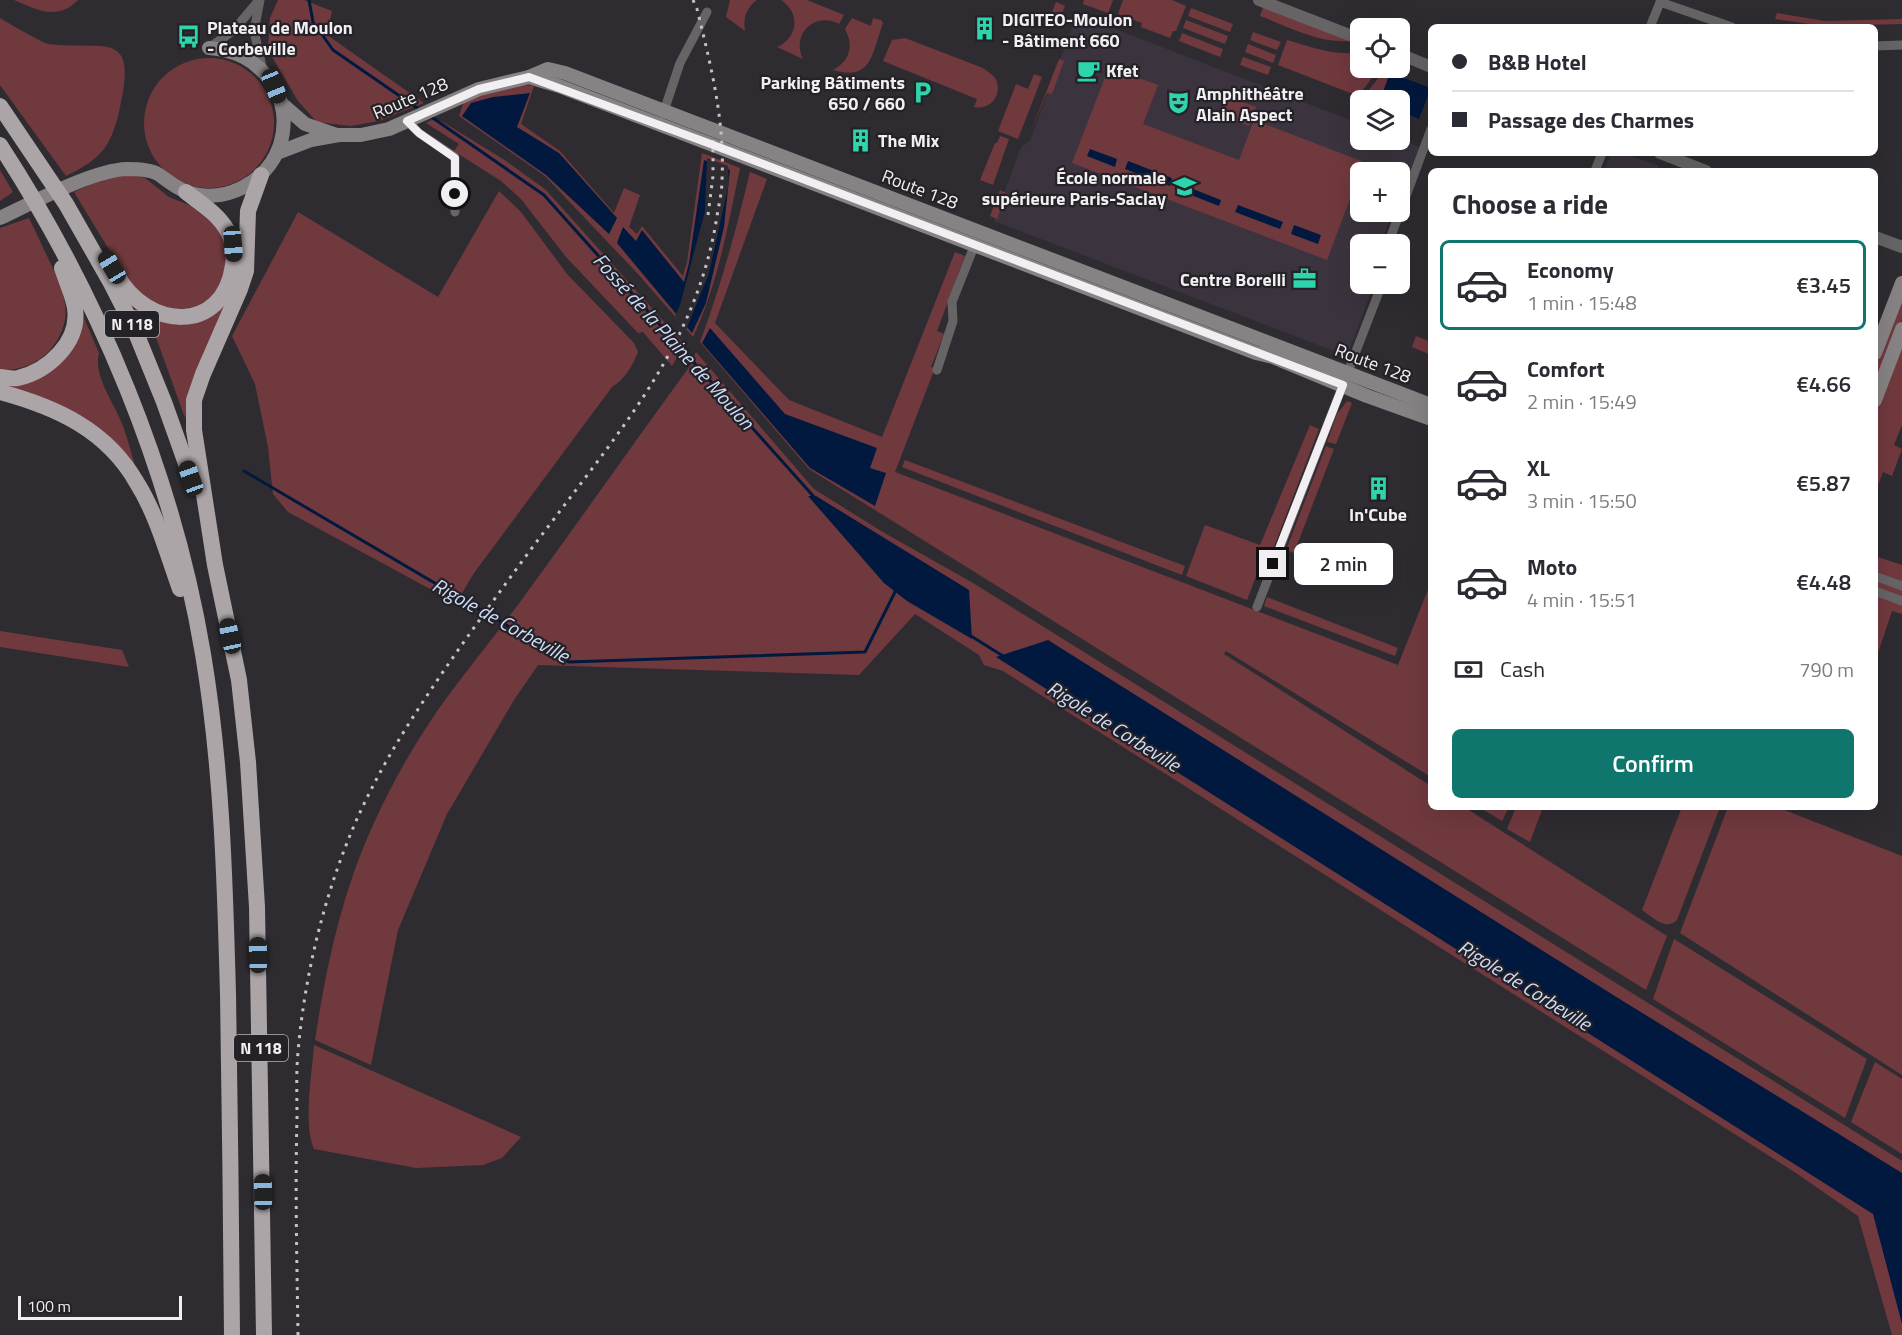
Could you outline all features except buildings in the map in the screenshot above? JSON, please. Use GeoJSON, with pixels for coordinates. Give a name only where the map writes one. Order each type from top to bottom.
{"type":"FeatureCollection","features":[{"type":"Feature","properties":{"kind":"highway"},"geometry":{"type":"LineString","coordinates":[[0,105],[41,149],[121,283],[151,311],[164,316],[182,317],[199,314],[210,308],[227,287],[234,259],[233,244],[227,229],[186,192]]}},
{"type":"Feature","properties":{"kind":"highway","name":"N 118"},"geometry":{"type":"LineString","coordinates":[[0,105],[66,204],[134,328],[188,467],[215,565],[239,680],[249,762],[257,907],[264,1335]]}},
{"type":"Feature","properties":{"kind":"highway","name":"N 118"},"geometry":{"type":"LineString","coordinates":[[0,146],[49,224],[100,324],[153,460],[180,550],[203,652],[220,787],[226,908],[232,1335]]}},
{"type":"Feature","properties":{"kind":"highway"},"geometry":{"type":"LineString","coordinates":[[215,565],[196,450],[194,400],[246,271],[248,211],[261,175]]}},
{"type":"Feature","properties":{"kind":"highway"},"geometry":{"type":"LineString","coordinates":[[0,377],[16,378],[40,370],[60,353],[73,330],[75,309],[49,224]]}},
{"type":"Feature","properties":{"kind":"highway"},"geometry":{"type":"LineString","coordinates":[[0,392],[47,406],[75,420],[108,447],[130,471],[151,510],[203,652]]}},
{"type":"Feature","properties":{"kind":"main road"},"geometry":{"type":"LineString","coordinates":[[0,218],[83,180],[126,169],[156,173],[170,184],[186,192],[202,195],[226,194],[249,185],[261,175],[277,153],[284,120],[282,104],[263,70],[238,53],[209,48]]}},
{"type":"Feature","properties":{"kind":"main road","name":"Route 128"},"geometry":{"type":"LineString","coordinates":[[339,135],[352,136],[389,129],[479,89],[529,77],[548,69],[565,73],[1345,379],[1395,407],[1428,417]]}},
{"type":"Feature","properties":{"kind":"main road","name":"Route 128"},"geometry":{"type":"LineString","coordinates":[[529,77],[975,244],[1245,349],[1428,404]]}},
{"type":"Feature","properties":{"kind":"main road"},"geometry":{"type":"LineString","coordinates":[[282,104],[303,123],[339,135]]}},
{"type":"Feature","properties":{"kind":"main road"},"geometry":{"type":"LineString","coordinates":[[277,153],[303,142],[339,135]]}},
{"type":"Feature","properties":{"kind":"main road"},"geometry":{"type":"LineString","coordinates":[[1878,345],[1902,283]]}},
{"type":"Feature","properties":{"kind":"main road"},"geometry":{"type":"LineString","coordinates":[[1878,392],[1902,329]]}},
{"type":"Feature","properties":{"kind":"street"},"geometry":{"type":"LineString","coordinates":[[209,48],[234,30],[260,0]]}},
{"type":"Feature","properties":{"kind":"street"},"geometry":{"type":"LineString","coordinates":[[260,0],[255,17],[255,31],[263,70]]}},
{"type":"Feature","properties":{"kind":"street"},"geometry":{"type":"LineString","coordinates":[[1265,1],[1350,35]]}},
{"type":"Feature","properties":{"kind":"street"},"geometry":{"type":"LineString","coordinates":[[1651,24],[1661,1],[1724,24]]}},
{"type":"Feature","properties":{"kind":"street"},"geometry":{"type":"LineString","coordinates":[[658,124],[680,63],[707,12]]}},
{"type":"Feature","properties":{"kind":"street"},"geometry":{"type":"LineString","coordinates":[[1878,46],[1902,45]]}},
{"type":"Feature","properties":{"kind":"street"},"geometry":{"type":"LineString","coordinates":[[1410,58],[1428,66]]}},
{"type":"Feature","properties":{"kind":"street"},"geometry":{"type":"LineString","coordinates":[[407,121],[419,133],[455,158],[455,212]]}},
{"type":"Feature","properties":{"kind":"street"},"geometry":{"type":"LineString","coordinates":[[1392,234],[1428,137]]}},
{"type":"Feature","properties":{"kind":"street"},"geometry":{"type":"LineString","coordinates":[[1668,156],[1698,168]]}},
{"type":"Feature","properties":{"kind":"street"},"geometry":{"type":"LineString","coordinates":[[1878,238],[1902,247]]}},
{"type":"Feature","properties":{"kind":"street"},"geometry":{"type":"LineString","coordinates":[[937,370],[952,321],[952,302],[975,244]]}},
{"type":"Feature","properties":{"kind":"street"},"geometry":{"type":"LineString","coordinates":[[1257,607],[1378,294]]}},
{"type":"Feature","properties":{"kind":"street"},"geometry":{"type":"LineString","coordinates":[[1878,577],[1902,586]]}},
{"type":"Feature","properties":{"kind":"street"},"geometry":{"type":"LineString","coordinates":[[1878,592],[1902,601]]}},
{"type":"Feature","properties":{"kind":"shaded area"},"geometry":{"type":"Polygon","coordinates":[[[14,0],[78,0],[63,10],[47,12],[14,0]]]}},
{"type":"Feature","properties":{"kind":"shaded area"},"geometry":{"type":"Polygon","coordinates":[[[278,0],[304,0],[332,11],[327,35],[424,103],[379,121],[350,126],[317,122],[298,101],[268,50],[270,18],[278,0]]]}},
{"type":"Feature","properties":{"kind":"shaded area"},"geometry":{"type":"Polygon","coordinates":[[[730,0],[757,0],[746,14],[745,31],[726,17],[730,0]]]}},
{"type":"Feature","properties":{"kind":"shaded area"},"geometry":{"type":"Polygon","coordinates":[[[781,0],[807,0],[844,15],[839,24],[822,20],[808,27],[800,41],[803,59],[777,47],[789,38],[794,25],[792,12],[781,0]]]}},
{"type":"Feature","properties":{"kind":"shaded area"},"geometry":{"type":"Polygon","coordinates":[[[1084,0],[1113,0],[1108,13],[1083,4],[1084,0]]]}},
{"type":"Feature","properties":{"kind":"shaded area"},"geometry":{"type":"Polygon","coordinates":[[[1123,0],[1172,0],[1186,6],[1176,31],[1173,31],[1170,38],[1141,27],[1142,23],[1118,14],[1123,0]]]}},
{"type":"Feature","properties":{"kind":"shaded area"},"geometry":{"type":"Polygon","coordinates":[[[1056,2],[1065,6],[1056,28],[1047,24],[1056,2]]]}},
{"type":"Feature","properties":{"kind":"shaded area"},"geometry":{"type":"Polygon","coordinates":[[[1263,7],[1350,41],[1316,37],[1260,16],[1263,7]]]}},
{"type":"Feature","properties":{"kind":"shaded area"},"geometry":{"type":"Polygon","coordinates":[[[1191,8],[1233,24],[1230,32],[1188,16],[1191,8]]]}},
{"type":"Feature","properties":{"kind":"shaded area"},"geometry":{"type":"Polygon","coordinates":[[[1777,13],[1825,21],[1902,19],[1902,24],[1810,24],[1775,19],[1777,13]]]}},
{"type":"Feature","properties":{"kind":"shaded area","name":"École normale supérieure Paris-Saclay"},"geometry":{"type":"Polygon","coordinates":[[[1077,14],[1350,120],[1350,150],[1410,150],[1410,143],[1421,148],[1410,175],[1410,162],[1350,162],[1350,222],[1389,222],[1384,234],[1350,234],[1350,294],[1370,294],[1347,356],[994,221],[1021,147],[1030,141],[1077,14]]]}},
{"type":"Feature","properties":{"kind":"shaded area"},"geometry":{"type":"Polygon","coordinates":[[[0,18],[48,44],[101,46],[113,49],[121,55],[124,66],[124,85],[112,135],[102,152],[66,176],[0,85],[0,18]]]}},
{"type":"Feature","properties":{"kind":"shaded area"},"geometry":{"type":"Polygon","coordinates":[[[852,18],[871,26],[873,18],[883,23],[873,54],[863,68],[856,72],[846,73],[833,70],[847,58],[850,47],[845,29],[852,18]]]}},
{"type":"Feature","properties":{"kind":"shaded area"},"geometry":{"type":"Polygon","coordinates":[[[1186,20],[1228,36],[1225,44],[1183,28],[1186,20]]]}},
{"type":"Feature","properties":{"kind":"shaded area"},"geometry":{"type":"Polygon","coordinates":[[[1253,32],[1281,42],[1277,50],[1250,40],[1253,32]]]}},
{"type":"Feature","properties":{"kind":"shaded area"},"geometry":{"type":"Polygon","coordinates":[[[1182,33],[1223,49],[1220,57],[1179,41],[1182,33]]]}},
{"type":"Feature","properties":{"kind":"shaded area"},"geometry":{"type":"Polygon","coordinates":[[[905,38],[983,68],[994,77],[997,84],[997,95],[994,100],[986,106],[974,107],[977,99],[883,61],[892,40],[905,38]]]}},
{"type":"Feature","properties":{"kind":"shaded area"},"geometry":{"type":"Polygon","coordinates":[[[1287,40],[1332,52],[1350,53],[1350,78],[1372,78],[1363,90],[1350,90],[1350,93],[1278,65],[1287,40]]]}},
{"type":"Feature","properties":{"kind":"shaded area"},"geometry":{"type":"Polygon","coordinates":[[[1248,44],[1276,55],[1273,63],[1245,52],[1248,44]]]}},
{"type":"Feature","properties":{"kind":"shaded area"},"geometry":{"type":"Polygon","coordinates":[[[1243,57],[1271,67],[1268,75],[1240,65],[1243,57]]]}},
{"type":"Feature","properties":{"kind":"shaded area"},"geometry":{"type":"Polygon","coordinates":[[[209,58],[234,63],[255,77],[269,98],[274,123],[269,148],[255,169],[234,183],[209,188],[184,183],[163,169],[149,148],[144,123],[149,98],[163,77],[184,63],[209,58]]]}},
{"type":"Feature","properties":{"kind":"shaded area"},"geometry":{"type":"Polygon","coordinates":[[[1059,59],[1064,61],[1052,94],[1047,93],[1030,134],[1059,59]]]}},
{"type":"Feature","properties":{"kind":"shaded area"},"geometry":{"type":"Polygon","coordinates":[[[1109,67],[1158,85],[1143,124],[1239,160],[1254,120],[1364,162],[1350,162],[1350,199],[1327,260],[1072,163],[1109,67]]]}},
{"type":"Feature","properties":{"kind":"shaded area"},"geometry":{"type":"Polygon","coordinates":[[[1034,74],[1042,77],[1018,139],[998,131],[1016,84],[1028,89],[1034,74]]]}},
{"type":"Feature","properties":{"kind":"shaded area"},"geometry":{"type":"Polygon","coordinates":[[[1378,78],[1388,78],[1384,90],[1369,90],[1378,78]]]}},
{"type":"Feature","properties":{"kind":"shaded area"},"geometry":{"type":"Polygon","coordinates":[[[525,85],[534,86],[521,124],[560,151],[614,213],[624,188],[640,195],[629,227],[637,234],[642,226],[683,276],[687,262],[702,153],[740,168],[716,275],[693,337],[638,274],[545,176],[459,116],[465,98],[525,85]]]}},
{"type":"Feature","properties":{"kind":"shaded area"},"geometry":{"type":"Polygon","coordinates":[[[1228,96],[1256,107],[1249,126],[1221,115],[1228,96]]]}},
{"type":"Feature","properties":{"kind":"shaded area"},"geometry":{"type":"Polygon","coordinates":[[[431,120],[441,121],[451,127],[506,161],[546,190],[684,344],[672,366],[643,332],[638,333],[566,257],[521,199],[501,181],[454,151],[459,144],[426,123],[431,120]]]}},
{"type":"Feature","properties":{"kind":"shaded area"},"geometry":{"type":"Polygon","coordinates":[[[1000,136],[1009,139],[993,185],[980,180],[1000,136]]]}},
{"type":"Feature","properties":{"kind":"shaded area"},"geometry":{"type":"Polygon","coordinates":[[[1610,156],[1631,156],[1659,166],[1658,168],[1605,168],[1610,156]]]}},
{"type":"Feature","properties":{"kind":"shaded area"},"geometry":{"type":"Polygon","coordinates":[[[0,170],[13,192],[0,201],[0,170]]]}},
{"type":"Feature","properties":{"kind":"shaded area"},"geometry":{"type":"Polygon","coordinates":[[[750,172],[767,179],[715,323],[789,400],[882,437],[955,252],[965,256],[937,331],[944,334],[931,367],[935,368],[895,472],[1398,665],[1428,590],[1428,775],[1226,651],[1224,654],[1428,784],[1428,810],[1469,810],[1667,936],[1646,990],[809,469],[700,342],[728,258],[750,172]]]}},
{"type":"Feature","properties":{"kind":"shaded area"},"geometry":{"type":"Polygon","coordinates":[[[130,174],[145,178],[169,197],[191,206],[221,230],[229,264],[215,296],[201,306],[166,311],[136,294],[74,192],[108,177],[130,174]]]}},
{"type":"Feature","properties":{"kind":"shaded area"},"geometry":{"type":"Polygon","coordinates":[[[1000,190],[1006,193],[997,219],[990,216],[1000,190]]]}},
{"type":"Feature","properties":{"kind":"shaded area"},"geometry":{"type":"Polygon","coordinates":[[[499,191],[521,212],[567,274],[634,343],[638,352],[628,372],[612,387],[474,573],[456,603],[288,512],[273,494],[268,447],[255,384],[232,336],[298,212],[438,297],[499,191]]]}},
{"type":"Feature","properties":{"kind":"shaded area"},"geometry":{"type":"Polygon","coordinates":[[[29,218],[60,284],[65,306],[63,328],[50,350],[40,359],[27,366],[0,370],[0,228],[29,218]]]}},
{"type":"Feature","properties":{"kind":"shaded area"},"geometry":{"type":"Polygon","coordinates":[[[236,288],[189,392],[185,418],[153,329],[138,318],[133,305],[164,322],[236,288]]]}},
{"type":"Feature","properties":{"kind":"shaded area"},"geometry":{"type":"Polygon","coordinates":[[[1902,293],[1902,319],[1878,382],[1878,356],[1902,293]]]}},
{"type":"Feature","properties":{"kind":"shaded area"},"geometry":{"type":"Polygon","coordinates":[[[84,318],[99,353],[99,370],[104,387],[122,425],[136,469],[101,434],[0,385],[18,385],[78,336],[84,318]]]}},
{"type":"Feature","properties":{"kind":"shaded area"},"geometry":{"type":"Polygon","coordinates":[[[1416,336],[1428,341],[1428,354],[1412,347],[1416,336]]]}},
{"type":"Feature","properties":{"kind":"shaded area"},"geometry":{"type":"Polygon","coordinates":[[[1902,338],[1902,425],[1894,445],[1902,449],[1892,476],[1883,472],[1878,485],[1878,400],[1902,338]]]}},
{"type":"Feature","properties":{"kind":"shaded area"},"geometry":{"type":"Polygon","coordinates":[[[696,352],[814,489],[881,531],[973,583],[1902,1161],[1902,1335],[1892,1335],[1858,1216],[1796,1173],[1003,671],[984,665],[979,655],[915,614],[859,675],[538,665],[514,700],[447,814],[398,930],[371,1065],[315,1040],[329,961],[350,884],[369,834],[405,763],[437,712],[563,543],[690,366],[696,352]]]}},
{"type":"Feature","properties":{"kind":"shaded area"},"geometry":{"type":"Polygon","coordinates":[[[1347,401],[1352,403],[1336,444],[1327,442],[1337,414],[1347,401]]]}},
{"type":"Feature","properties":{"kind":"shaded area"},"geometry":{"type":"Polygon","coordinates":[[[1310,425],[1319,429],[1267,565],[1261,563],[1247,600],[1186,576],[1205,525],[1260,545],[1310,425]]]}},
{"type":"Feature","properties":{"kind":"shaded area"},"geometry":{"type":"Polygon","coordinates":[[[1326,446],[1334,449],[1294,553],[1286,550],[1326,446]]]}},
{"type":"Feature","properties":{"kind":"shaded area"},"geometry":{"type":"Polygon","coordinates":[[[905,460],[1185,566],[1182,575],[902,467],[905,460]]]}},
{"type":"Feature","properties":{"kind":"shaded area"},"geometry":{"type":"Polygon","coordinates":[[[1878,557],[1902,565],[1902,582],[1878,572],[1878,557]]]}},
{"type":"Feature","properties":{"kind":"shaded area"},"geometry":{"type":"Polygon","coordinates":[[[1878,579],[1902,589],[1902,599],[1878,590],[1878,579]]]}},
{"type":"Feature","properties":{"kind":"shaded area"},"geometry":{"type":"Polygon","coordinates":[[[1878,595],[1902,605],[1902,614],[1892,611],[1878,653],[1878,595]]]}},
{"type":"Feature","properties":{"kind":"shaded area"},"geometry":{"type":"Polygon","coordinates":[[[1267,597],[1398,648],[1395,656],[1264,606],[1267,597]]]}},
{"type":"Feature","properties":{"kind":"shaded area"},"geometry":{"type":"Polygon","coordinates":[[[0,631],[122,650],[129,667],[0,647],[0,631]]]}},
{"type":"Feature","properties":{"kind":"shaded area"},"geometry":{"type":"Polygon","coordinates":[[[1484,810],[1508,810],[1502,821],[1484,810]]]}},
{"type":"Feature","properties":{"kind":"shaded area"},"geometry":{"type":"Polygon","coordinates":[[[1515,810],[1542,810],[1530,842],[1507,829],[1515,810]]]}},
{"type":"Feature","properties":{"kind":"shaded area"},"geometry":{"type":"Polygon","coordinates":[[[1681,810],[1719,810],[1677,920],[1664,924],[1642,910],[1681,810]]]}},
{"type":"Feature","properties":{"kind":"shaded area"},"geometry":{"type":"Polygon","coordinates":[[[1727,810],[1785,810],[1902,856],[1902,1075],[1680,933],[1727,810]]]}},
{"type":"Feature","properties":{"kind":"shaded area"},"geometry":{"type":"Polygon","coordinates":[[[1674,939],[1867,1059],[1845,1118],[1653,999],[1674,939]]]}},
{"type":"Feature","properties":{"kind":"shaded area"},"geometry":{"type":"Polygon","coordinates":[[[314,1045],[521,1137],[502,1158],[483,1165],[416,1168],[314,1149],[309,1126],[309,1112],[314,1045]]]}},
{"type":"Feature","properties":{"kind":"shaded area"},"geometry":{"type":"Polygon","coordinates":[[[1875,1062],[1902,1079],[1902,1154],[1851,1122],[1875,1062]]]}},
{"type":"Feature","properties":{"kind":"water"},"geometry":{"type":"Polygon","coordinates":[[[1388,78],[1404,78],[1428,87],[1428,96],[1419,119],[1410,115],[1410,90],[1384,90],[1388,78]]]}},
{"type":"Feature","properties":{"kind":"water"},"geometry":{"type":"Polygon","coordinates":[[[530,93],[517,127],[559,153],[617,218],[609,234],[546,175],[462,116],[471,103],[493,97],[530,93]]]}},
{"type":"Feature","properties":{"kind":"water"},"geometry":{"type":"Polygon","coordinates":[[[1090,149],[1117,159],[1115,167],[1087,156],[1090,149]]]}},
{"type":"Feature","properties":{"kind":"water"},"geometry":{"type":"Polygon","coordinates":[[[704,160],[730,170],[724,227],[706,303],[692,333],[617,243],[623,227],[636,241],[642,230],[684,282],[689,263],[704,160]]]}},
{"type":"Feature","properties":{"kind":"water"},"geometry":{"type":"Polygon","coordinates":[[[1128,161],[1172,178],[1170,186],[1125,169],[1128,161]]]}},
{"type":"Feature","properties":{"kind":"water"},"geometry":{"type":"Polygon","coordinates":[[[1188,187],[1221,200],[1219,206],[1186,193],[1188,187]]]}},
{"type":"Feature","properties":{"kind":"water"},"geometry":{"type":"Polygon","coordinates":[[[1238,205],[1283,222],[1280,229],[1235,212],[1238,205]]]}},
{"type":"Feature","properties":{"kind":"water"},"geometry":{"type":"Polygon","coordinates":[[[1294,225],[1321,235],[1318,244],[1291,234],[1294,225]]]}},
{"type":"Feature","properties":{"kind":"water"},"geometry":{"type":"Polygon","coordinates":[[[710,328],[785,414],[877,448],[870,468],[886,473],[875,506],[810,468],[702,343],[710,328]]]}},
{"type":"Feature","properties":{"kind":"water"},"geometry":{"type":"Polygon","coordinates":[[[808,496],[816,496],[969,590],[972,639],[907,601],[884,583],[808,496]]]}},
{"type":"Feature","properties":{"kind":"water"},"geometry":{"type":"Polygon","coordinates":[[[1048,640],[1618,998],[1902,1173],[1902,1324],[1873,1214],[996,657],[1048,640]]]}},
{"type":"Feature","properties":{"kind":"pier"},"geometry":{"type":"Polygon","coordinates":[[[707,158],[728,166],[729,183],[709,273],[686,330],[675,316],[705,211],[707,158]]]}},
{"type":"Feature","properties":{"kind":"waterway","name":"Fossé de la Plaine de Moulon"},"geometry":{"type":"LineString","coordinates":[[309,0],[313,22],[333,50],[420,110]]}},
{"type":"Feature","properties":{"kind":"waterway","name":"Fossé de la Plaine de Moulon"},"geometry":{"type":"LineString","coordinates":[[430,116],[544,195],[815,498]]}},
{"type":"Feature","properties":{"kind":"waterway","name":"Rigole de Corbeville"},"geometry":{"type":"LineString","coordinates":[[244,471],[569,662],[865,652],[896,590]]}},
{"type":"Feature","properties":{"kind":"waterway","name":"Rigole de Corbeville"},"geometry":{"type":"LineString","coordinates":[[971,636],[1003,656]]}},
{"type":"Feature","properties":{"kind":"railway"},"geometry":{"type":"LineString","coordinates":[[298,1335],[297,1060],[304,1000],[314,948],[328,898],[345,848],[368,796],[409,723],[492,602],[632,413],[676,341],[694,302],[717,216],[722,189],[722,158],[716,94],[693,0]]}},
{"type":"Feature","properties":{"kind":"railway"},"geometry":{"type":"LineString","coordinates":[[708,215],[713,176],[713,140]]}},
{"type":"Feature","properties":{"kind":"place","name":"DIGITEO-Moulon - Bâtiment 660"},"geometry":{"type":"Point","coordinates":[984,29]}},
{"type":"Feature","properties":{"kind":"place","name":"Plateau de Moulon - Corbeville"},"geometry":{"type":"Point","coordinates":[189,37]}},
{"type":"Feature","properties":{"kind":"place","name":"Kfet"},"geometry":{"type":"Point","coordinates":[1088,70]}},
{"type":"Feature","properties":{"kind":"place","name":"Parking Bâtiments 650 / 660"},"geometry":{"type":"Point","coordinates":[923,92]}},
{"type":"Feature","properties":{"kind":"place","name":"Amphithéâtre Alain Aspect"},"geometry":{"type":"Point","coordinates":[1178,103]}},
{"type":"Feature","properties":{"kind":"place","name":"The Mix"},"geometry":{"type":"Point","coordinates":[860,140]}},
{"type":"Feature","properties":{"kind":"place","name":"École normale supérieure Paris-Saclay"},"geometry":{"type":"Point","coordinates":[1184,187]}},
{"type":"Feature","properties":{"kind":"place","name":"Centre Borelli"},"geometry":{"type":"Point","coordinates":[1304,279]}},
{"type":"Feature","properties":{"kind":"place","name":"In'Cube"},"geometry":{"type":"Point","coordinates":[1378,488]}},
{"type":"Feature","properties":{"kind":"route"},"geometry":{"type":"LineString","coordinates":[[455,194],[455,158],[419,133],[407,121],[479,89],[529,77],[1343,385],[1273,564]]}}]}
